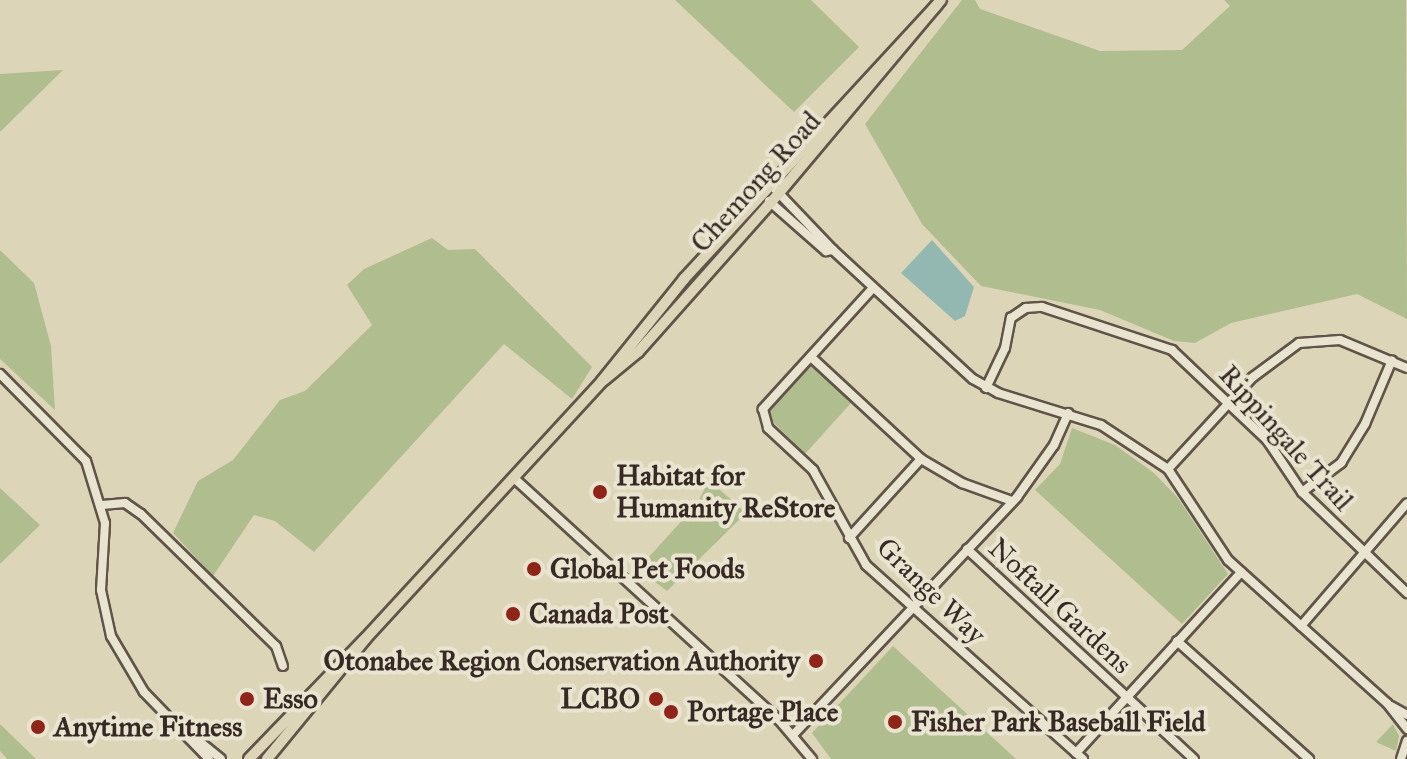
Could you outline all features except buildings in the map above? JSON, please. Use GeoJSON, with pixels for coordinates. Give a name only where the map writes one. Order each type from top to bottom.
{"type":"FeatureCollection","features":[{"type":"Feature","properties":{"kind":"main road","name":"Chemong Road"},"geometry":{"type":"LineString","coordinates":[[249,759],[515,479],[602,381],[644,325],[938,3]]}},
{"type":"Feature","properties":{"kind":"main road","name":"Chemong Road"},"geometry":{"type":"LineString","coordinates":[[602,381],[638,352],[779,193],[938,3]]}},
{"type":"Feature","properties":{"kind":"main road","name":"Chemong Road"},"geometry":{"type":"LineString","coordinates":[[267,759],[325,695],[366,638]]}},
{"type":"Feature","properties":{"kind":"street"},"geometry":{"type":"LineString","coordinates":[[770,184],[873,288],[986,388],[1068,413],[1138,446],[1168,469],[1241,572],[1387,703],[1407,729]]}},
{"type":"Feature","properties":{"kind":"street"},"geometry":{"type":"LineString","coordinates":[[762,194],[826,251],[833,250]]}},
{"type":"Feature","properties":{"kind":"street","name":"Grange Way"},"geometry":{"type":"LineString","coordinates":[[873,288],[763,409],[768,428],[813,470],[866,565],[1079,756]]}},
{"type":"Feature","properties":{"kind":"street","name":"Rippingale Trail"},"geometry":{"type":"LineString","coordinates":[[986,388],[1005,348],[1011,318],[1026,308],[1042,307],[1172,350],[1267,440],[1302,492],[1407,593]]}},
{"type":"Feature","properties":{"kind":"street"},"geometry":{"type":"LineString","coordinates":[[1168,469],[1264,367],[1299,343],[1340,340],[1407,368]]}},
{"type":"Feature","properties":{"kind":"street"},"geometry":{"type":"LineString","coordinates":[[811,357],[921,459],[962,483],[1012,501]]}},
{"type":"Feature","properties":{"kind":"street"},"geometry":{"type":"LineString","coordinates":[[1302,492],[1341,463],[1365,424],[1392,360]]}},
{"type":"Feature","properties":{"kind":"street"},"geometry":{"type":"LineString","coordinates":[[0,374],[86,461],[102,505],[101,590],[111,636],[134,678],[209,759]]}},
{"type":"Feature","properties":{"kind":"street"},"geometry":{"type":"LineString","coordinates":[[793,735],[1042,466],[1068,413]]}},
{"type":"Feature","properties":{"kind":"street"},"geometry":{"type":"LineString","coordinates":[[849,538],[921,459]]}},
{"type":"Feature","properties":{"kind":"street"},"geometry":{"type":"LineString","coordinates":[[515,479],[793,735],[812,759]]}},
{"type":"Feature","properties":{"kind":"street"},"geometry":{"type":"LineString","coordinates":[[102,505],[125,503],[141,514],[276,646],[283,666]]}},
{"type":"Feature","properties":{"kind":"street"},"geometry":{"type":"LineString","coordinates":[[1301,626],[1366,556],[1407,503]]}},
{"type":"Feature","properties":{"kind":"street","name":"Noftall Gardens"},"geometry":{"type":"LineString","coordinates":[[967,549],[1194,759]]}},
{"type":"Feature","properties":{"kind":"street"},"geometry":{"type":"LineString","coordinates":[[1079,756],[1125,697],[1241,572]]}},
{"type":"Feature","properties":{"kind":"street"},"geometry":{"type":"LineString","coordinates":[[1177,641],[1309,759]]}},
{"type":"Feature","properties":{"kind":"street"},"geometry":{"type":"LineString","coordinates":[[1387,703],[1407,715]]}},
{"type":"Feature","properties":{"kind":"street"},"geometry":{"type":"LineString","coordinates":[[177,723],[221,759]]}},
{"type":"Feature","properties":{"kind":"street"},"geometry":{"type":"LineString","coordinates":[[1401,759],[1407,741]]}},
{"type":"Feature","properties":{"kind":"street"},"geometry":{"type":"LineString","coordinates":[[1401,759],[1407,754]]}},
{"type":"Feature","properties":{"kind":"green space"},"geometry":{"type":"Polygon","coordinates":[[[675,0],[811,0],[859,47],[794,112],[675,0]]]}},
{"type":"Feature","properties":{"kind":"green space"},"geometry":{"type":"Polygon","coordinates":[[[962,0],[975,0],[980,9],[1100,51],[1182,50],[1230,6],[1224,0],[1406,0],[1407,319],[1357,294],[1231,323],[1195,343],[1174,341],[1100,310],[981,286],[922,224],[865,124],[962,0]]]}},
{"type":"Feature","properties":{"kind":"green space"},"geometry":{"type":"Polygon","coordinates":[[[63,70],[0,132],[0,74],[63,70]]]}},
{"type":"Feature","properties":{"kind":"green space"},"geometry":{"type":"Polygon","coordinates":[[[432,238],[448,250],[475,249],[592,367],[572,399],[504,344],[314,552],[275,521],[254,515],[213,576],[173,533],[198,481],[233,460],[280,400],[305,391],[372,325],[347,285],[364,269],[432,238]]]}},
{"type":"Feature","properties":{"kind":"green space"},"geometry":{"type":"Polygon","coordinates":[[[0,250],[34,283],[51,346],[55,410],[0,359],[0,250]]]}},
{"type":"Feature","properties":{"kind":"green space"},"geometry":{"type":"Polygon","coordinates":[[[812,365],[851,403],[805,454],[766,415],[770,405],[812,365]]]}},
{"type":"Feature","properties":{"kind":"green space"},"geometry":{"type":"Polygon","coordinates":[[[1072,428],[1115,445],[1154,473],[1178,498],[1228,574],[1182,624],[1035,490],[1060,464],[1072,428]]]}},
{"type":"Feature","properties":{"kind":"green space"},"geometry":{"type":"Polygon","coordinates":[[[709,480],[746,513],[667,591],[638,569],[697,504],[709,480]]]}},
{"type":"Feature","properties":{"kind":"green space"},"geometry":{"type":"Polygon","coordinates":[[[0,488],[40,525],[0,564],[0,488]]]}},
{"type":"Feature","properties":{"kind":"green space"},"geometry":{"type":"Polygon","coordinates":[[[893,646],[1016,759],[831,759],[812,733],[893,646]]]}},
{"type":"Feature","properties":{"kind":"green space"},"geometry":{"type":"Polygon","coordinates":[[[0,724],[36,759],[7,759],[0,751],[0,724]]]}},
{"type":"Feature","properties":{"kind":"green space"},"geometry":{"type":"Polygon","coordinates":[[[1393,724],[1399,736],[1396,751],[1376,742],[1393,724]]]}},
{"type":"Feature","properties":{"kind":"water"},"geometry":{"type":"Polygon","coordinates":[[[932,240],[974,287],[965,316],[955,321],[901,273],[932,240]]]}},
{"type":"Feature","properties":{"kind":"place","name":"Habitat for Humanity ReStore"},"geometry":{"type":"Point","coordinates":[600,492]}},
{"type":"Feature","properties":{"kind":"place","name":"Global Pet Foods"},"geometry":{"type":"Point","coordinates":[534,569]}},
{"type":"Feature","properties":{"kind":"place","name":"Canada Post"},"geometry":{"type":"Point","coordinates":[513,614]}},
{"type":"Feature","properties":{"kind":"place","name":"Otonabee Region Conservation Authority"},"geometry":{"type":"Point","coordinates":[816,661]}},
{"type":"Feature","properties":{"kind":"place","name":"Esso"},"geometry":{"type":"Point","coordinates":[247,699]}},
{"type":"Feature","properties":{"kind":"place","name":"LCBO"},"geometry":{"type":"Point","coordinates":[656,699]}},
{"type":"Feature","properties":{"kind":"place","name":"Portage Place"},"geometry":{"type":"Point","coordinates":[671,712]}},
{"type":"Feature","properties":{"kind":"place","name":"Fisher Park Baseball Field"},"geometry":{"type":"Point","coordinates":[895,722]}},
{"type":"Feature","properties":{"kind":"place","name":"Anytime Fitness"},"geometry":{"type":"Point","coordinates":[38,727]}}]}
